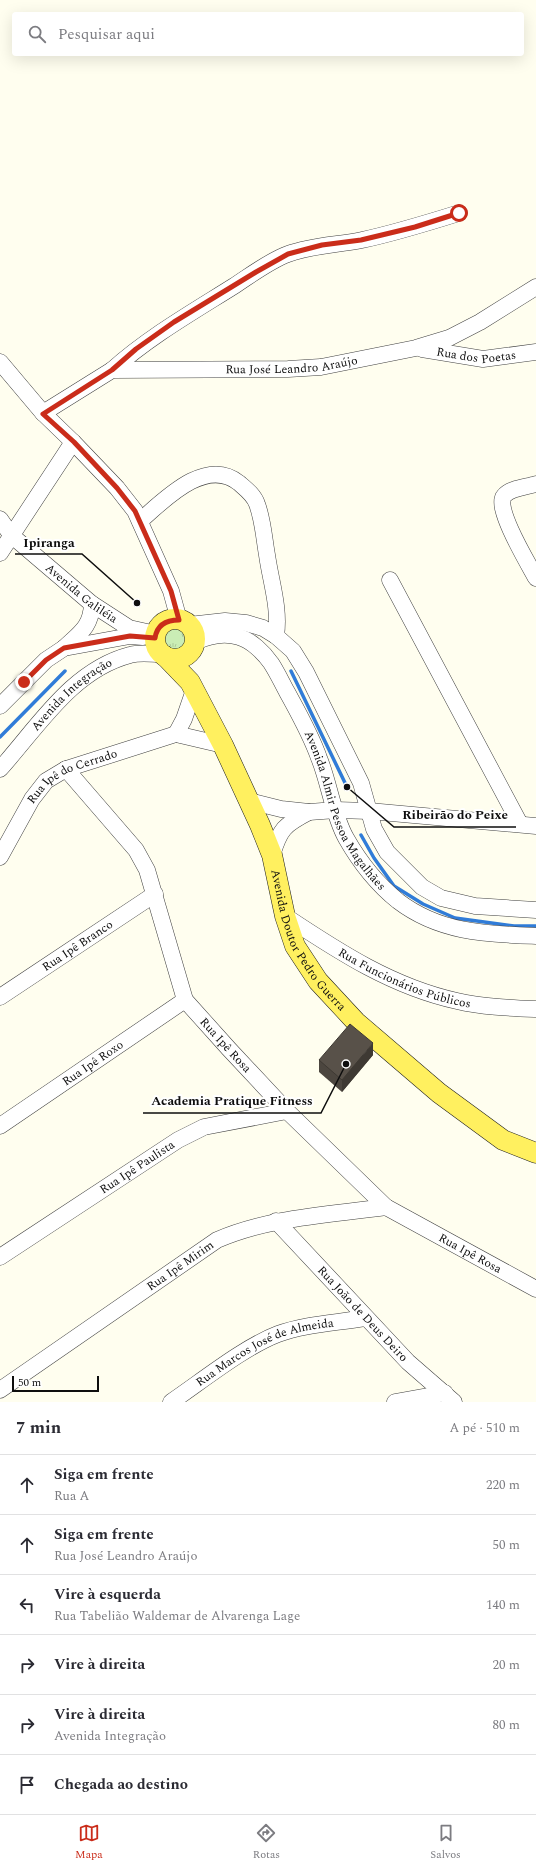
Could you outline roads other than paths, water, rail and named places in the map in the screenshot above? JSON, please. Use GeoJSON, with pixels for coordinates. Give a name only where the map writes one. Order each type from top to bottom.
{"type":"FeatureCollection","features":[{"type":"Feature","properties":{"kind":"main road"},"geometry":{"type":"LineString","coordinates":[[171,620],[188,635],[178,659],[159,646],[159,627],[164,622],[171,620]]}},
{"type":"Feature","properties":{"kind":"main road","name":"Avenida Doutor Pedro Guerra"},"geometry":{"type":"LineString","coordinates":[[188,635],[192,686]]}},
{"type":"Feature","properties":{"kind":"main road","name":"Avenida Doutor Pedro Guerra"},"geometry":{"type":"LineString","coordinates":[[159,646],[192,686],[223,745],[249,800],[272,855],[285,916],[295,946],[318,981],[356,1022],[439,1093],[504,1140],[536,1153]]}},
{"type":"Feature","properties":{"kind":"main road"},"geometry":{"type":"LineString","coordinates":[[504,1140],[536,1138]]}},
{"type":"Feature","properties":{"kind":"street"},"geometry":{"type":"LineString","coordinates":[[43,414],[112,370],[136,349],[174,322],[288,254],[322,245],[361,240],[415,227],[459,213]]}},
{"type":"Feature","properties":{"kind":"street","name":"Rua José Leandro Araújo"},"geometry":{"type":"LineString","coordinates":[[112,370],[288,369],[321,367],[416,348],[450,338],[480,322],[536,287]]}},
{"type":"Feature","properties":{"kind":"street","name":"Rua dos Poetas"},"geometry":{"type":"LineString","coordinates":[[416,348],[483,359],[536,352]]}},
{"type":"Feature","properties":{"kind":"street"},"geometry":{"type":"LineString","coordinates":[[0,362],[43,414],[74,442],[117,488],[135,511],[171,591],[188,635]]}},
{"type":"Feature","properties":{"kind":"street"},"geometry":{"type":"LineString","coordinates":[[0,553],[74,442]]}},
{"type":"Feature","properties":{"kind":"street"},"geometry":{"type":"LineString","coordinates":[[140,520],[178,489],[195,479],[213,475],[232,477],[248,490],[257,503],[277,605],[278,619],[276,636]]}},
{"type":"Feature","properties":{"kind":"street"},"geometry":{"type":"LineString","coordinates":[[536,484],[508,492],[502,499],[504,514],[536,578]]}},
{"type":"Feature","properties":{"kind":"street","name":"Avenida Galiléia"},"geometry":{"type":"LineString","coordinates":[[0,519],[11,535],[92,604],[159,646]]}},
{"type":"Feature","properties":{"kind":"street"},"geometry":{"type":"LineString","coordinates":[[390,580],[528,825]]}},
{"type":"Feature","properties":{"kind":"street"},"geometry":{"type":"LineString","coordinates":[[64,648],[88,625],[91,616],[92,604]]}},
{"type":"Feature","properties":{"kind":"street","name":"Avenida Almir Pessoa Magalhães"},"geometry":{"type":"LineString","coordinates":[[188,635],[225,621],[246,623],[263,628],[276,636],[293,652],[306,672],[361,783],[374,829],[387,852],[422,887],[441,898],[475,906],[536,910]]}},
{"type":"Feature","properties":{"kind":"street","name":"Avenida Almir Pessoa Magalhães"},"geometry":{"type":"LineString","coordinates":[[188,635],[206,637],[222,634],[239,637],[254,645],[271,662],[305,724],[319,757],[345,837],[356,855],[373,877],[398,901],[430,920],[456,930],[485,934],[536,936]]}},
{"type":"Feature","properties":{"kind":"street","name":"Avenida Integração"},"geometry":{"type":"LineString","coordinates":[[0,706],[46,660],[64,648],[130,636],[159,646]]}},
{"type":"Feature","properties":{"kind":"street","name":"Avenida Integração"},"geometry":{"type":"LineString","coordinates":[[0,769],[74,685],[86,676],[114,660],[159,646]]}},
{"type":"Feature","properties":{"kind":"street"},"geometry":{"type":"LineString","coordinates":[[192,686],[176,734],[223,745]]}},
{"type":"Feature","properties":{"kind":"street","name":"Rua Ipê do Cerrado"},"geometry":{"type":"LineString","coordinates":[[0,857],[32,799],[46,781],[66,769],[176,734]]}},
{"type":"Feature","properties":{"kind":"street","name":"Rua Ipê Rosa"},"geometry":{"type":"LineString","coordinates":[[66,769],[136,850],[147,870],[155,894],[185,1000],[229,1049],[288,1111],[386,1207],[536,1289]]}},
{"type":"Feature","properties":{"kind":"street"},"geometry":{"type":"LineString","coordinates":[[249,800],[281,809],[309,812],[336,810],[369,811],[528,825]]}},
{"type":"Feature","properties":{"kind":"street"},"geometry":{"type":"LineString","coordinates":[[272,855],[278,834],[291,821],[309,812]]}},
{"type":"Feature","properties":{"kind":"street","name":"Rua Ipê Branco"},"geometry":{"type":"LineString","coordinates":[[0,997],[155,894]]}},
{"type":"Feature","properties":{"kind":"street","name":"Rua Funcionários Públicos"},"geometry":{"type":"LineString","coordinates":[[285,916],[368,969],[414,988],[457,1001],[536,1010]]}},
{"type":"Feature","properties":{"kind":"street","name":"Rua Ipê Roxo"},"geometry":{"type":"LineString","coordinates":[[0,1126],[185,1000]]}},
{"type":"Feature","properties":{"kind":"street","name":"Rua Ipê Paulista"},"geometry":{"type":"LineString","coordinates":[[0,1257],[178,1140],[204,1127],[288,1111]]}},
{"type":"Feature","properties":{"kind":"street","name":"Rua Ipê Mirim"},"geometry":{"type":"LineString","coordinates":[[0,1390],[217,1240],[240,1230],[276,1221],[386,1207]]}},
{"type":"Feature","properties":{"kind":"street","name":"Rua João de Deus Deiro"},"geometry":{"type":"LineString","coordinates":[[276,1221],[365,1318],[408,1362],[449,1397]]}},
{"type":"Feature","properties":{"kind":"street","name":"Rua Marcos José de Almeida"},"geometry":{"type":"LineString","coordinates":[[171,1402],[242,1354],[276,1335],[295,1329],[365,1318]]}},
{"type":"Feature","properties":{"kind":"street"},"geometry":{"type":"LineString","coordinates":[[395,1402],[449,1397]]}},
{"type":"Feature","properties":{"kind":"waterway"},"geometry":{"type":"LineString","coordinates":[[0,737],[65,671]]}},
{"type":"Feature","properties":{"kind":"waterway"},"geometry":{"type":"LineString","coordinates":[[291,671],[347,787]]}},
{"type":"Feature","properties":{"kind":"waterway"},"geometry":{"type":"LineString","coordinates":[[361,835],[374,858],[394,886],[423,904],[455,918],[514,926],[536,926]]}},
{"type":"Feature","properties":{"kind":"place","name":"Ipiranga"},"geometry":{"type":"Point","coordinates":[137,603]}},
{"type":"Feature","properties":{"kind":"place","name":"Ribeirão do Peixe"},"geometry":{"type":"Point","coordinates":[347,787]}},
{"type":"Feature","properties":{"kind":"place","name":"Academia Pratique Fitness"},"geometry":{"type":"Point","coordinates":[346,1064]}}]}
